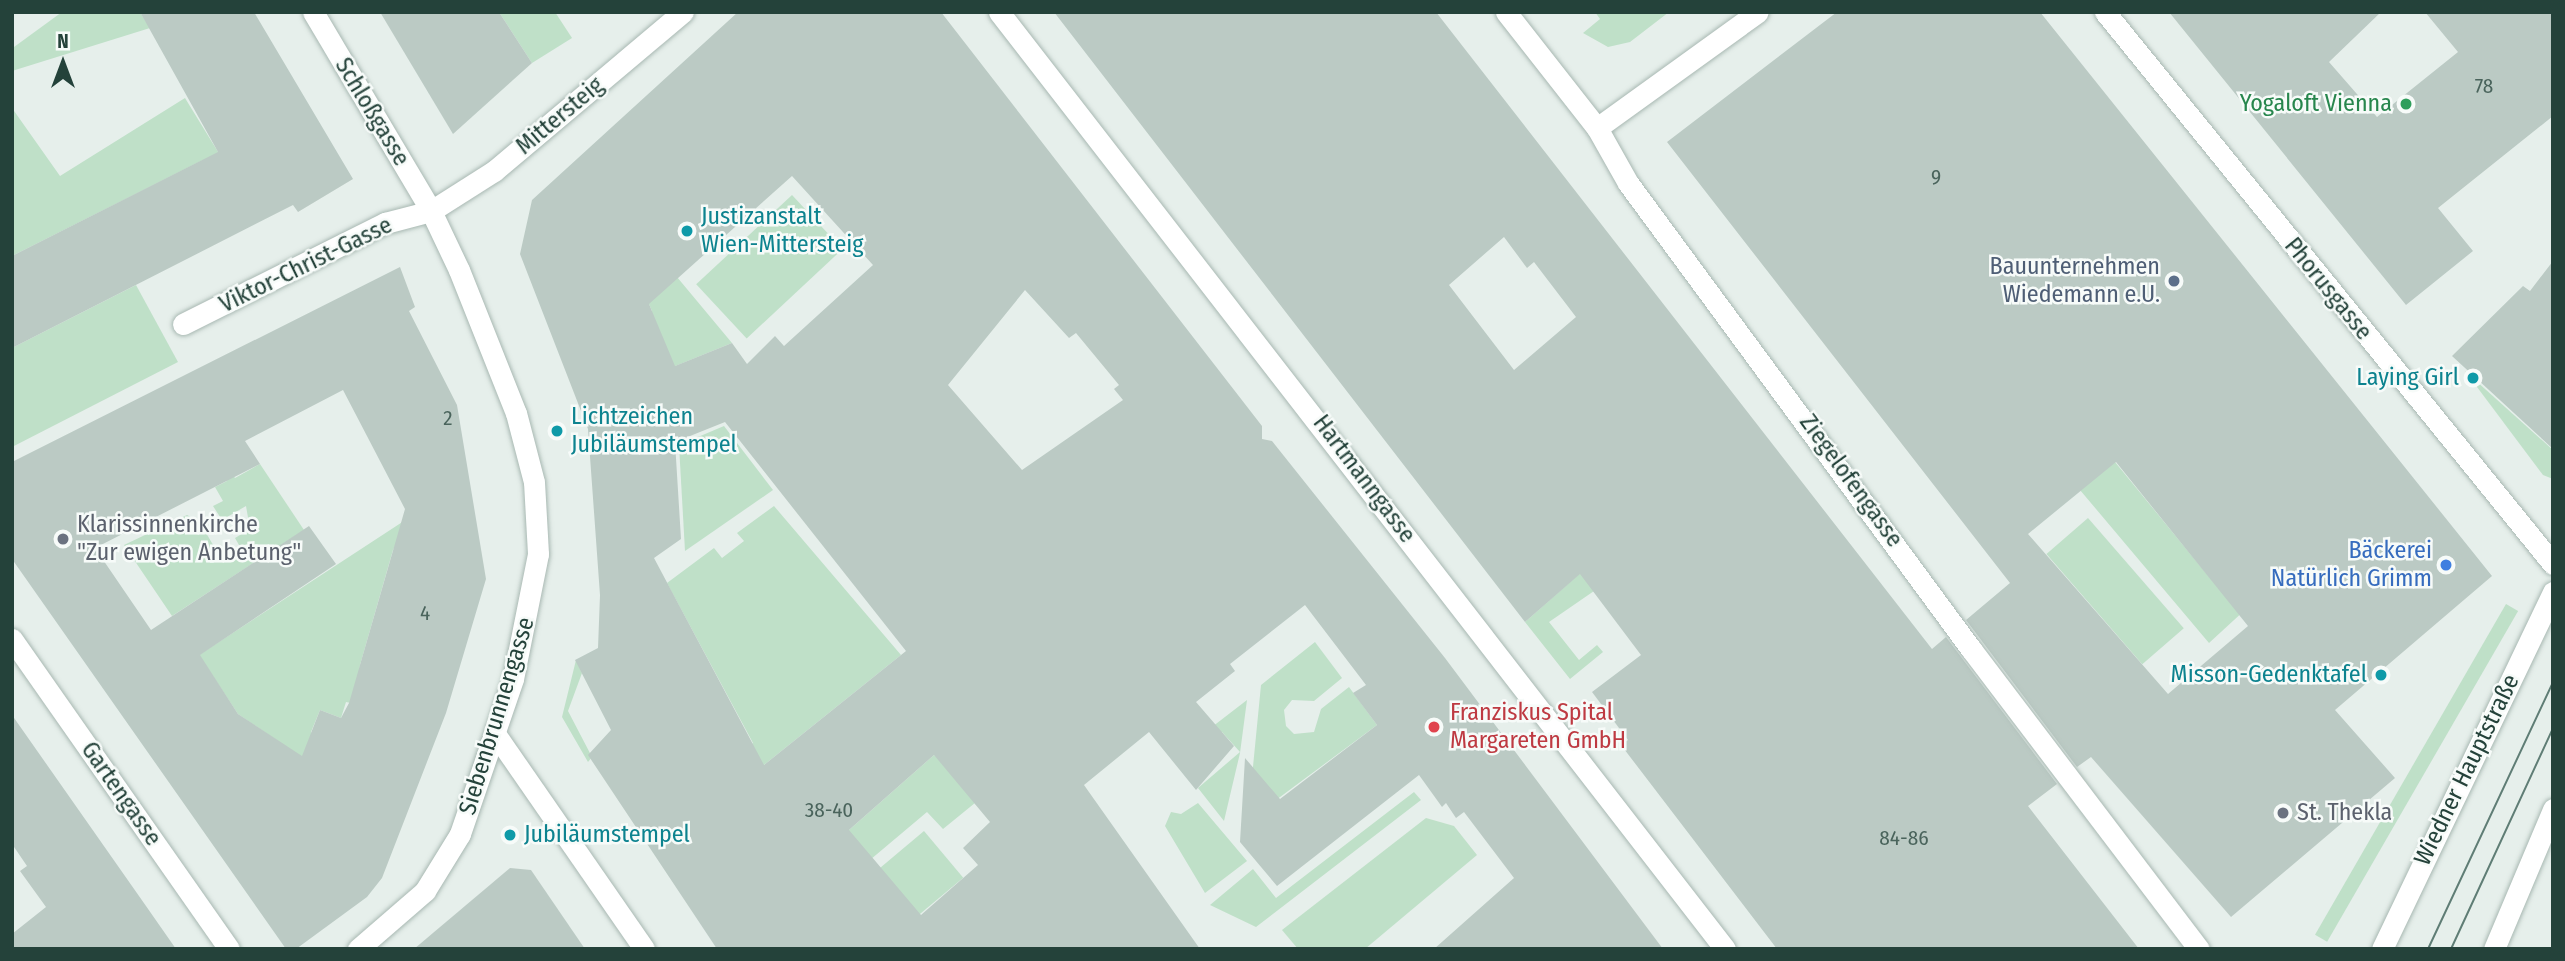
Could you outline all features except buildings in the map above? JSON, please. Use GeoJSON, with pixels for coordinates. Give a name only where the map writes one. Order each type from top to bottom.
{"type":"FeatureCollection","features":[{"type":"Feature","properties":{"kind":"street","name":"Schloßgasse"},"geometry":{"type":"LineString","coordinates":[[313,12],[431,211]]}},
{"type":"Feature","properties":{"kind":"street","name":"Mittersteig"},"geometry":{"type":"LineString","coordinates":[[431,211],[494,171],[683,12]]}},
{"type":"Feature","properties":{"kind":"street","name":"Hartmanngasse"},"geometry":{"type":"LineString","coordinates":[[999,12],[1725,949]]}},
{"type":"Feature","properties":{"kind":"street","name":"Ziegelofengasse"},"geometry":{"type":"LineString","coordinates":[[1506,12],[1597,128],[1628,183],[2199,949]]}},
{"type":"Feature","properties":{"kind":"street"},"geometry":{"type":"LineString","coordinates":[[1597,128],[1758,12]]}},
{"type":"Feature","properties":{"kind":"street","name":"Phorusgasse"},"geometry":{"type":"LineString","coordinates":[[2105,12],[2553,564]]}},
{"type":"Feature","properties":{"kind":"street","name":"Viktor-Christ-Gasse"},"geometry":{"type":"LineString","coordinates":[[183,324],[385,223],[431,211]]}},
{"type":"Feature","properties":{"kind":"street","name":"Siebenbrunnengasse"},"geometry":{"type":"LineString","coordinates":[[358,949],[425,891],[460,834],[496,735],[528,624],[538,555],[534,482],[516,413],[431,211]]}},
{"type":"Feature","properties":{"kind":"street","name":"Wiedner Hauptstraße"},"geometry":{"type":"LineString","coordinates":[[2382,949],[2553,592]]}},
{"type":"Feature","properties":{"kind":"street","name":"Gartengasse"},"geometry":{"type":"LineString","coordinates":[[12,639],[229,949]]}},
{"type":"Feature","properties":{"kind":"street"},"geometry":{"type":"LineString","coordinates":[[496,735],[644,949]]}},
{"type":"Feature","properties":{"kind":"street"},"geometry":{"type":"LineString","coordinates":[[2494,949],[2553,810]]}},
{"type":"Feature","properties":{"kind":"green space"},"geometry":{"type":"Polygon","coordinates":[[[62,12],[140,12],[150,28],[12,71],[14,47],[62,12]]]}},
{"type":"Feature","properties":{"kind":"green space"},"geometry":{"type":"Polygon","coordinates":[[[499,12],[555,12],[572,38],[532,63],[499,12]]]}},
{"type":"Feature","properties":{"kind":"green space"},"geometry":{"type":"Polygon","coordinates":[[[1595,12],[1669,12],[1630,42],[1608,47],[1583,33],[1600,19],[1595,12]]]}},
{"type":"Feature","properties":{"kind":"green space"},"geometry":{"type":"Polygon","coordinates":[[[185,98],[223,160],[203,160],[12,256],[12,108],[60,176],[185,98]]]}},
{"type":"Feature","properties":{"kind":"green space"},"geometry":{"type":"Polygon","coordinates":[[[792,195],[842,249],[747,338],[696,284],[792,195]]]}},
{"type":"Feature","properties":{"kind":"green space"},"geometry":{"type":"Polygon","coordinates":[[[677,277],[732,343],[658,373],[637,317],[652,311],[639,281],[677,277]]]}},
{"type":"Feature","properties":{"kind":"green space"},"geometry":{"type":"Polygon","coordinates":[[[136,285],[178,362],[12,447],[12,348],[136,285]]]}},
{"type":"Feature","properties":{"kind":"green space"},"geometry":{"type":"Polygon","coordinates":[[[2465,371],[2553,450],[2553,479],[2543,475],[2465,371]]]}},
{"type":"Feature","properties":{"kind":"green space"},"geometry":{"type":"Polygon","coordinates":[[[724,426],[773,490],[685,551],[679,445],[724,426]]]}},
{"type":"Feature","properties":{"kind":"green space"},"geometry":{"type":"Polygon","coordinates":[[[2115,462],[2219,589],[2258,598],[2209,643],[2080,490],[2115,462]]]}},
{"type":"Feature","properties":{"kind":"green space"},"geometry":{"type":"Polygon","coordinates":[[[260,464],[304,530],[172,616],[124,545],[187,515],[199,521],[222,560],[243,552],[235,538],[250,529],[246,506],[222,520],[213,506],[223,501],[215,487],[227,481],[230,471],[235,478],[260,464]]]}},
{"type":"Feature","properties":{"kind":"green space"},"geometry":{"type":"Polygon","coordinates":[[[774,506],[901,655],[749,777],[733,760],[753,743],[667,583],[714,548],[722,558],[744,541],[737,533],[774,506]]]}},
{"type":"Feature","properties":{"kind":"green space"},"geometry":{"type":"Polygon","coordinates":[[[410,517],[393,550],[360,665],[355,704],[346,702],[341,718],[320,710],[311,732],[328,775],[238,714],[199,655],[410,517]]]}},
{"type":"Feature","properties":{"kind":"green space"},"geometry":{"type":"Polygon","coordinates":[[[2088,518],[2184,628],[2142,664],[2046,554],[2088,518]]]}},
{"type":"Feature","properties":{"kind":"green space"},"geometry":{"type":"Polygon","coordinates":[[[1594,561],[1610,580],[1549,622],[1579,660],[1597,645],[1603,652],[1570,679],[1525,622],[1594,561]]]}},
{"type":"Feature","properties":{"kind":"green space"},"geometry":{"type":"Polygon","coordinates":[[[2506,604],[2518,611],[2327,942],[2315,935],[2506,604]]]}},
{"type":"Feature","properties":{"kind":"green space"},"geometry":{"type":"Polygon","coordinates":[[[1315,642],[1342,678],[1314,701],[1292,700],[1284,710],[1286,726],[1294,734],[1314,732],[1321,709],[1349,687],[1377,725],[1241,826],[1251,787],[1261,685],[1315,642]]]}},
{"type":"Feature","properties":{"kind":"green space"},"geometry":{"type":"Polygon","coordinates":[[[576,660],[582,673],[568,711],[592,757],[588,762],[562,717],[576,660]]]}},
{"type":"Feature","properties":{"kind":"green space"},"geometry":{"type":"Polygon","coordinates":[[[1247,700],[1240,753],[1224,821],[1198,788],[1240,752],[1222,732],[1180,766],[1173,757],[1247,700]]]}},
{"type":"Feature","properties":{"kind":"green space"},"geometry":{"type":"Polygon","coordinates":[[[934,755],[986,794],[943,829],[927,812],[864,865],[840,838],[934,755]]]}},
{"type":"Feature","properties":{"kind":"green space"},"geometry":{"type":"Polygon","coordinates":[[[1414,792],[1421,800],[1256,927],[1210,905],[1253,869],[1276,898],[1414,792]]]}},
{"type":"Feature","properties":{"kind":"green space"},"geometry":{"type":"Polygon","coordinates":[[[1198,803],[1247,861],[1205,893],[1165,826],[1171,812],[1181,814],[1198,803]]]}},
{"type":"Feature","properties":{"kind":"green space"},"geometry":{"type":"Polygon","coordinates":[[[1426,818],[1454,826],[1477,855],[1365,949],[1298,949],[1282,930],[1426,818]]]}},
{"type":"Feature","properties":{"kind":"green space"},"geometry":{"type":"Polygon","coordinates":[[[924,831],[963,878],[882,946],[843,899],[924,831]]]}},
{"type":"Feature","properties":{"kind":"tram line"},"geometry":{"type":"LineString","coordinates":[[2428,949],[2553,682]]}},
{"type":"Feature","properties":{"kind":"tram line"},"geometry":{"type":"LineString","coordinates":[[2451,949],[2553,728]]}},
{"type":"Feature","properties":{"kind":"place","name":"Yogaloft Vienna"},"geometry":{"type":"Point","coordinates":[2406,104]}},
{"type":"Feature","properties":{"kind":"place","name":"Justizanstalt Wien-Mittersteig"},"geometry":{"type":"Point","coordinates":[687,231]}},
{"type":"Feature","properties":{"kind":"place","name":"Bauunternehmen Wiedemann e.U."},"geometry":{"type":"Point","coordinates":[2174,281]}},
{"type":"Feature","properties":{"kind":"place","name":"Laying Girl"},"geometry":{"type":"Point","coordinates":[2473,378]}},
{"type":"Feature","properties":{"kind":"place","name":"Lichtzeichen Jubiläumstempel"},"geometry":{"type":"Point","coordinates":[557,431]}},
{"type":"Feature","properties":{"kind":"place","name":"Klarissinnenkirche \"Zur ewigen Anbetung\""},"geometry":{"type":"Point","coordinates":[63,539]}},
{"type":"Feature","properties":{"kind":"place","name":"Bäckerei Natürlich Grimm"},"geometry":{"type":"Point","coordinates":[2446,565]}},
{"type":"Feature","properties":{"kind":"place","name":"Misson-Gedenktafel"},"geometry":{"type":"Point","coordinates":[2381,675]}},
{"type":"Feature","properties":{"kind":"place","name":"Franziskus Spital Margareten GmbH"},"geometry":{"type":"Point","coordinates":[1434,727]}},
{"type":"Feature","properties":{"kind":"place","name":"St. Thekla"},"geometry":{"type":"Point","coordinates":[2283,813]}},
{"type":"Feature","properties":{"kind":"place","name":"Jubiläumstempel"},"geometry":{"type":"Point","coordinates":[510,835]}}]}
